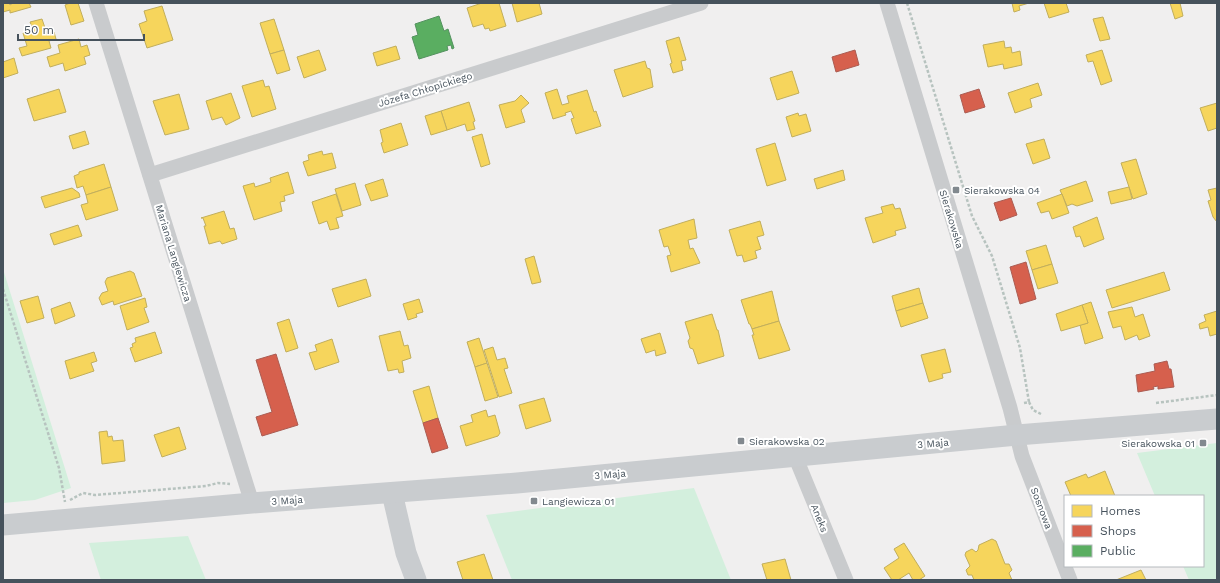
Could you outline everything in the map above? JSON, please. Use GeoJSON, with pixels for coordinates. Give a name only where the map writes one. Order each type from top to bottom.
{"type":"FeatureCollection","features":[{"type":"Feature","properties":{"kind":"street","name":"Mariana Langiewicza"},"geometry":{"type":"LineString","coordinates":[[96,3],[249,494]]}},
{"type":"Feature","properties":{"kind":"street","name":"Józefa Chłopickiego"},"geometry":{"type":"LineString","coordinates":[[150,175],[701,3]]}},
{"type":"Feature","properties":{"kind":"street","name":"Sierakowska"},"geometry":{"type":"LineString","coordinates":[[887,3],[1017,435]]}},
{"type":"Feature","properties":{"kind":"street","name":"3 Maja"},"geometry":{"type":"LineString","coordinates":[[3,525],[249,494],[392,493],[1017,435],[1217,419]]}},
{"type":"Feature","properties":{"kind":"street","name":"Sosnowa"},"geometry":{"type":"LineString","coordinates":[[1017,435],[1022,456],[1064,564]]}},
{"type":"Feature","properties":{"kind":"street","name":"Aneks"},"geometry":{"type":"LineString","coordinates":[[795,456],[846,580]]}},
{"type":"Feature","properties":{"kind":"street"},"geometry":{"type":"LineString","coordinates":[[392,493],[406,553],[416,580]]}},
{"type":"Feature","properties":{"kind":"street","name":"Sosnowa"},"geometry":{"type":"LineString","coordinates":[[1065,567],[1070,580]]}},
{"type":"Feature","properties":{"kind":"path"},"geometry":{"type":"LineString","coordinates":[[907,3],[972,216],[992,256],[1020,348],[1029,402],[1033,410],[1043,415]]}},
{"type":"Feature","properties":{"kind":"path"},"geometry":{"type":"LineString","coordinates":[[3,289],[59,468],[65,502],[83,493],[95,495],[206,486],[218,483],[249,494]]}},
{"type":"Feature","properties":{"kind":"path"},"geometry":{"type":"LineString","coordinates":[[1017,405],[1029,402]]}},
{"type":"Feature","properties":{"kind":"green space"},"geometry":{"type":"Polygon","coordinates":[[[3,269],[71,488],[35,500],[3,503],[3,269]]]}},
{"type":"Feature","properties":{"kind":"green space"},"geometry":{"type":"Polygon","coordinates":[[[1217,443],[1217,580],[1189,580],[1183,567],[1204,567],[1204,495],[1155,495],[1137,453],[1217,443]]]}},
{"type":"Feature","properties":{"kind":"green space"},"geometry":{"type":"Polygon","coordinates":[[[694,488],[731,580],[512,580],[486,515],[694,488]]]}},
{"type":"Feature","properties":{"kind":"green space"},"geometry":{"type":"Polygon","coordinates":[[[188,536],[206,580],[101,580],[89,543],[188,536]]]}},
{"type":"Feature","properties":{"kind":"building: Homes"},"geometry":{"type":"Polygon","coordinates":[[[3,3],[9,3],[10,5],[13,3],[29,3],[31,7],[10,13],[10,10],[3,12],[3,3]]]}},
{"type":"Feature","properties":{"kind":"building: Homes"},"geometry":{"type":"Polygon","coordinates":[[[70,3],[78,3],[84,21],[71,25],[65,5],[70,3]]]}},
{"type":"Feature","properties":{"kind":"building: Homes"},"geometry":{"type":"Polygon","coordinates":[[[482,3],[499,3],[506,26],[490,31],[489,28],[485,29],[483,24],[473,27],[467,8],[482,3]]]}},
{"type":"Feature","properties":{"kind":"building: Homes"},"geometry":{"type":"Polygon","coordinates":[[[512,3],[539,3],[542,14],[517,22],[512,3]]]}},
{"type":"Feature","properties":{"kind":"building: Homes"},"geometry":{"type":"Polygon","coordinates":[[[1012,3],[1029,3],[1019,6],[1020,10],[1014,12],[1012,3]]]}},
{"type":"Feature","properties":{"kind":"building: Homes"},"geometry":{"type":"Polygon","coordinates":[[[1044,3],[1066,3],[1069,12],[1049,18],[1044,3]]]}},
{"type":"Feature","properties":{"kind":"building: Homes"},"geometry":{"type":"Polygon","coordinates":[[[1170,3],[1180,3],[1183,16],[1175,19],[1170,3]]]}},
{"type":"Feature","properties":{"kind":"building: Homes"},"geometry":{"type":"Polygon","coordinates":[[[162,6],[173,40],[147,48],[139,24],[147,21],[144,11],[162,6]]]}},
{"type":"Feature","properties":{"kind":"building: Homes"},"geometry":{"type":"Polygon","coordinates":[[[1103,17],[1110,39],[1100,41],[1093,19],[1103,17]]]}},
{"type":"Feature","properties":{"kind":"building: Homes"},"geometry":{"type":"Polygon","coordinates":[[[42,19],[47,34],[54,32],[56,39],[49,41],[51,48],[22,56],[19,48],[27,46],[23,33],[33,29],[30,22],[42,19]]]}},
{"type":"Feature","properties":{"kind":"building: Homes"},"geometry":{"type":"Polygon","coordinates":[[[274,19],[284,50],[270,54],[260,23],[274,19]]]}},
{"type":"Feature","properties":{"kind":"building: Homes"},"geometry":{"type":"Polygon","coordinates":[[[679,37],[686,60],[681,61],[683,70],[673,73],[666,41],[679,37]]]}},
{"type":"Feature","properties":{"kind":"building: Homes"},"geometry":{"type":"Polygon","coordinates":[[[79,39],[81,47],[87,45],[90,55],[84,57],[86,64],[65,71],[63,63],[50,67],[47,57],[60,53],[58,45],[79,39]]]}},
{"type":"Feature","properties":{"kind":"building: Homes"},"geometry":{"type":"Polygon","coordinates":[[[1004,41],[1005,48],[1011,47],[1012,53],[1020,51],[1022,65],[1004,69],[1003,64],[988,67],[983,45],[1004,41]]]}},
{"type":"Feature","properties":{"kind":"building: Homes"},"geometry":{"type":"Polygon","coordinates":[[[396,46],[400,59],[377,66],[373,53],[396,46]]]}},
{"type":"Feature","properties":{"kind":"building: Homes"},"geometry":{"type":"Polygon","coordinates":[[[284,50],[290,70],[277,74],[270,54],[284,50]]]}},
{"type":"Feature","properties":{"kind":"building: Homes"},"geometry":{"type":"Polygon","coordinates":[[[319,50],[326,70],[304,78],[297,57],[319,50]]]}},
{"type":"Feature","properties":{"kind":"building: Homes"},"geometry":{"type":"Polygon","coordinates":[[[1102,50],[1112,81],[1101,85],[1093,61],[1088,62],[1086,55],[1102,50]]]}},
{"type":"Feature","properties":{"kind":"building: Homes"},"geometry":{"type":"Polygon","coordinates":[[[14,58],[18,73],[3,78],[3,62],[14,58]]]}},
{"type":"Feature","properties":{"kind":"building: Homes"},"geometry":{"type":"Polygon","coordinates":[[[645,61],[647,68],[650,69],[653,87],[623,97],[614,70],[645,61]]]}},
{"type":"Feature","properties":{"kind":"building: Homes"},"geometry":{"type":"Polygon","coordinates":[[[792,71],[799,93],[777,100],[770,78],[792,71]]]}},
{"type":"Feature","properties":{"kind":"building: Homes"},"geometry":{"type":"Polygon","coordinates":[[[263,80],[265,87],[269,86],[276,109],[252,117],[242,86],[263,80]]]}},
{"type":"Feature","properties":{"kind":"building: Homes"},"geometry":{"type":"Polygon","coordinates":[[[1038,83],[1042,95],[1030,99],[1032,107],[1015,113],[1008,93],[1038,83]]]}},
{"type":"Feature","properties":{"kind":"building: Homes"},"geometry":{"type":"Polygon","coordinates":[[[59,89],[66,112],[34,121],[27,99],[59,89]]]}},
{"type":"Feature","properties":{"kind":"building: Homes"},"geometry":{"type":"Polygon","coordinates":[[[557,89],[562,105],[569,103],[567,96],[587,90],[594,112],[596,111],[601,126],[576,134],[571,119],[574,118],[571,111],[565,113],[566,115],[553,119],[545,93],[557,89]]]}},
{"type":"Feature","properties":{"kind":"building: Homes"},"geometry":{"type":"Polygon","coordinates":[[[231,93],[240,118],[226,125],[222,117],[212,120],[206,101],[231,93]]]}},
{"type":"Feature","properties":{"kind":"building: Homes"},"geometry":{"type":"Polygon","coordinates":[[[179,94],[189,129],[165,135],[153,101],[179,94]]]}},
{"type":"Feature","properties":{"kind":"building: Homes"},"geometry":{"type":"Polygon","coordinates":[[[521,95],[529,103],[521,110],[525,122],[506,128],[499,105],[515,101],[521,95]]]}},
{"type":"Feature","properties":{"kind":"building: Homes"},"geometry":{"type":"Polygon","coordinates":[[[469,102],[475,121],[473,122],[475,129],[467,131],[465,124],[447,130],[441,111],[469,102]]]}},
{"type":"Feature","properties":{"kind":"building: Homes"},"geometry":{"type":"Polygon","coordinates":[[[1217,103],[1217,128],[1208,131],[1200,108],[1217,103]]]}},
{"type":"Feature","properties":{"kind":"building: Homes"},"geometry":{"type":"Polygon","coordinates":[[[441,111],[447,130],[431,135],[425,116],[441,111]]]}},
{"type":"Feature","properties":{"kind":"building: Homes"},"geometry":{"type":"Polygon","coordinates":[[[798,113],[799,116],[806,114],[811,131],[792,137],[786,117],[798,113]]]}},
{"type":"Feature","properties":{"kind":"building: Homes"},"geometry":{"type":"Polygon","coordinates":[[[401,123],[408,145],[384,153],[381,143],[383,142],[380,130],[401,123]]]}},
{"type":"Feature","properties":{"kind":"building: Homes"},"geometry":{"type":"Polygon","coordinates":[[[85,131],[89,144],[73,149],[69,136],[85,131]]]}},
{"type":"Feature","properties":{"kind":"building: Homes"},"geometry":{"type":"Polygon","coordinates":[[[482,134],[490,164],[481,167],[472,137],[482,134]]]}},
{"type":"Feature","properties":{"kind":"building: Homes"},"geometry":{"type":"Polygon","coordinates":[[[1044,139],[1050,158],[1033,164],[1026,144],[1044,139]]]}},
{"type":"Feature","properties":{"kind":"building: Homes"},"geometry":{"type":"Polygon","coordinates":[[[775,143],[786,180],[767,186],[756,149],[775,143]]]}},
{"type":"Feature","properties":{"kind":"building: Homes"},"geometry":{"type":"Polygon","coordinates":[[[322,151],[323,155],[332,153],[336,168],[308,176],[303,162],[309,160],[308,155],[322,151]]]}},
{"type":"Feature","properties":{"kind":"building: Homes"},"geometry":{"type":"Polygon","coordinates":[[[1136,159],[1147,194],[1133,199],[1121,163],[1136,159]]]}},
{"type":"Feature","properties":{"kind":"building: Homes"},"geometry":{"type":"Polygon","coordinates":[[[104,164],[111,187],[86,195],[83,186],[77,188],[74,176],[79,174],[79,172],[104,164]]]}},
{"type":"Feature","properties":{"kind":"building: Homes"},"geometry":{"type":"Polygon","coordinates":[[[843,170],[845,180],[817,189],[814,179],[843,170]]]}},
{"type":"Feature","properties":{"kind":"building: Homes"},"geometry":{"type":"Polygon","coordinates":[[[288,172],[294,193],[284,196],[285,201],[280,202],[282,211],[254,220],[243,186],[254,183],[255,187],[271,182],[270,178],[288,172]]]}},
{"type":"Feature","properties":{"kind":"building: Homes"},"geometry":{"type":"Polygon","coordinates":[[[383,179],[388,196],[371,201],[365,185],[383,179]]]}},
{"type":"Feature","properties":{"kind":"building: Homes"},"geometry":{"type":"Polygon","coordinates":[[[1086,181],[1093,201],[1077,206],[1072,204],[1067,206],[1060,190],[1086,181]]]}},
{"type":"Feature","properties":{"kind":"building: Homes"},"geometry":{"type":"Polygon","coordinates":[[[355,183],[361,205],[342,211],[335,189],[355,183]]]}},
{"type":"Feature","properties":{"kind":"building: Homes"},"geometry":{"type":"Polygon","coordinates":[[[111,187],[118,210],[86,220],[81,205],[88,203],[86,195],[111,187]]]}},
{"type":"Feature","properties":{"kind":"building: Homes"},"geometry":{"type":"Polygon","coordinates":[[[1129,187],[1132,199],[1111,204],[1108,192],[1129,187]]]}},
{"type":"Feature","properties":{"kind":"building: Homes"},"geometry":{"type":"Polygon","coordinates":[[[72,188],[79,193],[80,197],[45,208],[41,197],[72,188]]]}},
{"type":"Feature","properties":{"kind":"building: Homes"},"geometry":{"type":"Polygon","coordinates":[[[1217,188],[1217,222],[1213,217],[1208,201],[1211,200],[1208,190],[1217,188]]]}},
{"type":"Feature","properties":{"kind":"building: Homes"},"geometry":{"type":"Polygon","coordinates":[[[336,194],[343,216],[336,218],[339,228],[330,230],[327,221],[319,224],[312,202],[336,194]]]}},
{"type":"Feature","properties":{"kind":"building: Homes"},"geometry":{"type":"Polygon","coordinates":[[[1062,194],[1069,213],[1052,219],[1049,211],[1041,213],[1037,203],[1062,194]]]}},
{"type":"Feature","properties":{"kind":"building: Homes"},"geometry":{"type":"Polygon","coordinates":[[[893,204],[895,209],[900,208],[906,228],[895,231],[896,235],[873,243],[865,218],[883,213],[881,207],[893,204]]]}},
{"type":"Feature","properties":{"kind":"building: Homes"},"geometry":{"type":"Polygon","coordinates":[[[224,211],[230,229],[234,228],[237,239],[222,244],[220,241],[209,244],[204,226],[206,226],[203,218],[201,218],[224,211]]]}},
{"type":"Feature","properties":{"kind":"building: Homes"},"geometry":{"type":"Polygon","coordinates":[[[1097,217],[1104,239],[1084,247],[1080,236],[1076,237],[1073,227],[1097,217]]]}},
{"type":"Feature","properties":{"kind":"building: Homes"},"geometry":{"type":"Polygon","coordinates":[[[694,219],[697,238],[688,240],[690,249],[693,248],[700,263],[671,272],[667,256],[671,255],[668,246],[664,247],[659,230],[694,219]]]}},
{"type":"Feature","properties":{"kind":"building: Homes"},"geometry":{"type":"Polygon","coordinates":[[[760,221],[764,235],[757,237],[761,249],[755,251],[757,258],[744,262],[742,255],[737,256],[729,230],[760,221]]]}},
{"type":"Feature","properties":{"kind":"building: Homes"},"geometry":{"type":"Polygon","coordinates":[[[78,225],[82,236],[54,245],[50,234],[78,225]]]}},
{"type":"Feature","properties":{"kind":"building: Homes"},"geometry":{"type":"Polygon","coordinates":[[[1046,245],[1052,264],[1032,270],[1026,251],[1046,245]]]}},
{"type":"Feature","properties":{"kind":"building: Homes"},"geometry":{"type":"Polygon","coordinates":[[[534,256],[541,282],[532,284],[525,259],[534,256]]]}},
{"type":"Feature","properties":{"kind":"building: Homes"},"geometry":{"type":"Polygon","coordinates":[[[1052,264],[1058,283],[1038,289],[1032,270],[1052,264]]]}},
{"type":"Feature","properties":{"kind":"building: Homes"},"geometry":{"type":"Polygon","coordinates":[[[130,271],[134,273],[142,296],[114,305],[113,301],[102,305],[99,298],[102,293],[108,291],[105,282],[107,278],[130,271]]]}},
{"type":"Feature","properties":{"kind":"building: Homes"},"geometry":{"type":"Polygon","coordinates":[[[1164,272],[1170,290],[1112,308],[1106,290],[1164,272]]]}},
{"type":"Feature","properties":{"kind":"building: Homes"},"geometry":{"type":"Polygon","coordinates":[[[366,279],[371,296],[338,307],[332,289],[366,279]]]}},
{"type":"Feature","properties":{"kind":"building: Homes"},"geometry":{"type":"Polygon","coordinates":[[[919,288],[923,303],[896,311],[892,296],[919,288]]]}},
{"type":"Feature","properties":{"kind":"building: Homes"},"geometry":{"type":"Polygon","coordinates":[[[772,291],[779,321],[752,329],[741,300],[772,291]]]}},
{"type":"Feature","properties":{"kind":"building: Homes"},"geometry":{"type":"Polygon","coordinates":[[[38,296],[44,318],[27,323],[20,301],[38,296]]]}},
{"type":"Feature","properties":{"kind":"building: Homes"},"geometry":{"type":"Polygon","coordinates":[[[145,298],[147,307],[144,308],[149,322],[127,330],[120,306],[145,298]]]}},
{"type":"Feature","properties":{"kind":"building: Homes"},"geometry":{"type":"Polygon","coordinates":[[[419,299],[423,312],[416,314],[417,317],[408,320],[403,304],[419,299]]]}},
{"type":"Feature","properties":{"kind":"building: Homes"},"geometry":{"type":"Polygon","coordinates":[[[70,302],[75,316],[55,324],[51,309],[70,302]]]}},
{"type":"Feature","properties":{"kind":"building: Homes"},"geometry":{"type":"Polygon","coordinates":[[[1091,302],[1103,338],[1085,344],[1080,325],[1088,323],[1082,305],[1091,302]]]}},
{"type":"Feature","properties":{"kind":"building: Homes"},"geometry":{"type":"Polygon","coordinates":[[[923,303],[928,318],[901,327],[896,311],[923,303]]]}},
{"type":"Feature","properties":{"kind":"building: Homes"},"geometry":{"type":"Polygon","coordinates":[[[1082,305],[1088,323],[1061,331],[1056,314],[1082,305]]]}},
{"type":"Feature","properties":{"kind":"building: Homes"},"geometry":{"type":"Polygon","coordinates":[[[1132,307],[1135,317],[1143,314],[1150,336],[1139,340],[1137,335],[1125,340],[1121,326],[1113,328],[1108,312],[1132,307]]]}},
{"type":"Feature","properties":{"kind":"building: Homes"},"geometry":{"type":"Polygon","coordinates":[[[1217,311],[1217,334],[1210,336],[1208,327],[1200,329],[1199,324],[1206,321],[1204,315],[1217,311]]]}},
{"type":"Feature","properties":{"kind":"building: Homes"},"geometry":{"type":"Polygon","coordinates":[[[712,314],[718,330],[724,356],[698,364],[693,349],[690,348],[688,341],[690,338],[685,322],[712,314]]]}},
{"type":"Feature","properties":{"kind":"building: Homes"},"geometry":{"type":"Polygon","coordinates":[[[289,319],[298,348],[286,352],[277,323],[289,319]]]}},
{"type":"Feature","properties":{"kind":"building: Homes"},"geometry":{"type":"Polygon","coordinates":[[[779,321],[790,350],[759,359],[752,335],[754,335],[752,329],[779,321]]]}},
{"type":"Feature","properties":{"kind":"building: Homes"},"geometry":{"type":"Polygon","coordinates":[[[400,331],[404,346],[408,345],[411,358],[402,361],[404,372],[399,373],[398,369],[388,371],[379,336],[400,331]]]}},
{"type":"Feature","properties":{"kind":"building: Homes"},"geometry":{"type":"Polygon","coordinates":[[[155,332],[162,353],[135,362],[130,348],[133,347],[132,344],[136,342],[135,338],[155,332]]]}},
{"type":"Feature","properties":{"kind":"building: Homes"},"geometry":{"type":"Polygon","coordinates":[[[660,333],[666,353],[656,356],[655,350],[646,353],[641,339],[660,333]]]}},
{"type":"Feature","properties":{"kind":"building: Homes"},"geometry":{"type":"Polygon","coordinates":[[[479,338],[487,363],[475,367],[467,342],[479,338]]]}},
{"type":"Feature","properties":{"kind":"building: Homes"},"geometry":{"type":"Polygon","coordinates":[[[332,339],[339,362],[315,370],[309,353],[317,351],[315,345],[332,339]]]}},
{"type":"Feature","properties":{"kind":"building: Homes"},"geometry":{"type":"Polygon","coordinates":[[[493,347],[497,360],[505,358],[508,368],[504,369],[512,393],[499,397],[484,350],[493,347]]]}},
{"type":"Feature","properties":{"kind":"building: Homes"},"geometry":{"type":"Polygon","coordinates":[[[945,349],[951,372],[942,374],[943,378],[929,382],[921,355],[945,349]]]}},
{"type":"Feature","properties":{"kind":"building: Homes"},"geometry":{"type":"Polygon","coordinates":[[[94,352],[97,361],[91,363],[94,371],[70,379],[65,361],[94,352]]]}},
{"type":"Feature","properties":{"kind":"building: Homes"},"geometry":{"type":"Polygon","coordinates":[[[487,363],[498,397],[485,401],[475,367],[487,363]]]}},
{"type":"Feature","properties":{"kind":"building: Homes"},"geometry":{"type":"Polygon","coordinates":[[[429,386],[438,418],[423,423],[413,391],[429,386]]]}},
{"type":"Feature","properties":{"kind":"building: Homes"},"geometry":{"type":"Polygon","coordinates":[[[544,398],[551,421],[526,429],[519,405],[544,398]]]}},
{"type":"Feature","properties":{"kind":"building: Homes"},"geometry":{"type":"Polygon","coordinates":[[[486,410],[488,417],[495,415],[500,433],[498,436],[466,446],[460,426],[473,422],[471,415],[486,410]]]}},
{"type":"Feature","properties":{"kind":"building: Homes"},"geometry":{"type":"Polygon","coordinates":[[[179,427],[186,449],[162,457],[154,435],[179,427]]]}},
{"type":"Feature","properties":{"kind":"building: Homes"},"geometry":{"type":"Polygon","coordinates":[[[107,431],[108,437],[112,436],[113,441],[123,440],[125,461],[102,464],[99,432],[107,431]]]}},
{"type":"Feature","properties":{"kind":"building: Homes"},"geometry":{"type":"Polygon","coordinates":[[[1105,471],[1115,495],[1071,495],[1065,482],[1086,474],[1088,478],[1105,471]]]}},
{"type":"Feature","properties":{"kind":"building: Homes"},"geometry":{"type":"Polygon","coordinates":[[[992,539],[996,541],[1005,564],[1009,564],[1012,570],[1009,573],[1012,580],[974,580],[972,575],[968,575],[966,570],[970,566],[965,555],[966,552],[972,549],[976,552],[979,545],[992,539]]]}},
{"type":"Feature","properties":{"kind":"building: Homes"},"geometry":{"type":"Polygon","coordinates":[[[904,543],[925,576],[919,580],[913,580],[909,573],[898,580],[892,580],[884,568],[899,558],[894,549],[904,543]]]}},
{"type":"Feature","properties":{"kind":"building: Homes"},"geometry":{"type":"Polygon","coordinates":[[[484,554],[493,580],[463,580],[457,562],[484,554]]]}},
{"type":"Feature","properties":{"kind":"building: Homes"},"geometry":{"type":"Polygon","coordinates":[[[785,559],[791,580],[767,580],[762,564],[785,559]]]}},
{"type":"Feature","properties":{"kind":"building: Homes"},"geometry":{"type":"Polygon","coordinates":[[[1141,570],[1146,580],[1116,580],[1141,570]]]}},
{"type":"Feature","properties":{"kind":"building: Shops"},"geometry":{"type":"Polygon","coordinates":[[[855,50],[859,65],[836,72],[832,57],[855,50]]]}},
{"type":"Feature","properties":{"kind":"building: Shops"},"geometry":{"type":"Polygon","coordinates":[[[979,89],[985,107],[965,113],[960,95],[979,89]]]}},
{"type":"Feature","properties":{"kind":"building: Shops"},"geometry":{"type":"Polygon","coordinates":[[[1011,198],[1017,215],[1000,221],[994,203],[1011,198]]]}},
{"type":"Feature","properties":{"kind":"building: Shops"},"geometry":{"type":"Polygon","coordinates":[[[1026,262],[1036,299],[1020,304],[1010,267],[1026,262]]]}},
{"type":"Feature","properties":{"kind":"building: Shops"},"geometry":{"type":"Polygon","coordinates":[[[276,354],[298,425],[262,436],[256,417],[272,412],[256,360],[276,354]]]}},
{"type":"Feature","properties":{"kind":"building: Shops"},"geometry":{"type":"Polygon","coordinates":[[[1167,361],[1169,369],[1171,369],[1174,387],[1158,389],[1158,386],[1153,387],[1154,389],[1138,392],[1136,375],[1155,371],[1154,364],[1167,361]]]}},
{"type":"Feature","properties":{"kind":"building: Shops"},"geometry":{"type":"Polygon","coordinates":[[[438,418],[448,448],[432,453],[423,423],[438,418]]]}},
{"type":"Feature","properties":{"kind":"building: Public"},"geometry":{"type":"Polygon","coordinates":[[[439,16],[444,31],[448,29],[454,48],[452,49],[451,45],[447,46],[448,50],[419,59],[412,37],[418,35],[415,24],[439,16]]]}},
{"type":"Feature","properties":{"kind":"place","name":"Sierakowska 04"},"geometry":{"type":"Point","coordinates":[956,190]}},
{"type":"Feature","properties":{"kind":"place","name":"Sierakowska 02"},"geometry":{"type":"Point","coordinates":[741,441]}},
{"type":"Feature","properties":{"kind":"place","name":"Sierakowska 01"},"geometry":{"type":"Point","coordinates":[1203,443]}},
{"type":"Feature","properties":{"kind":"place","name":"Langiewicza 01"},"geometry":{"type":"Point","coordinates":[534,501]}}]}
